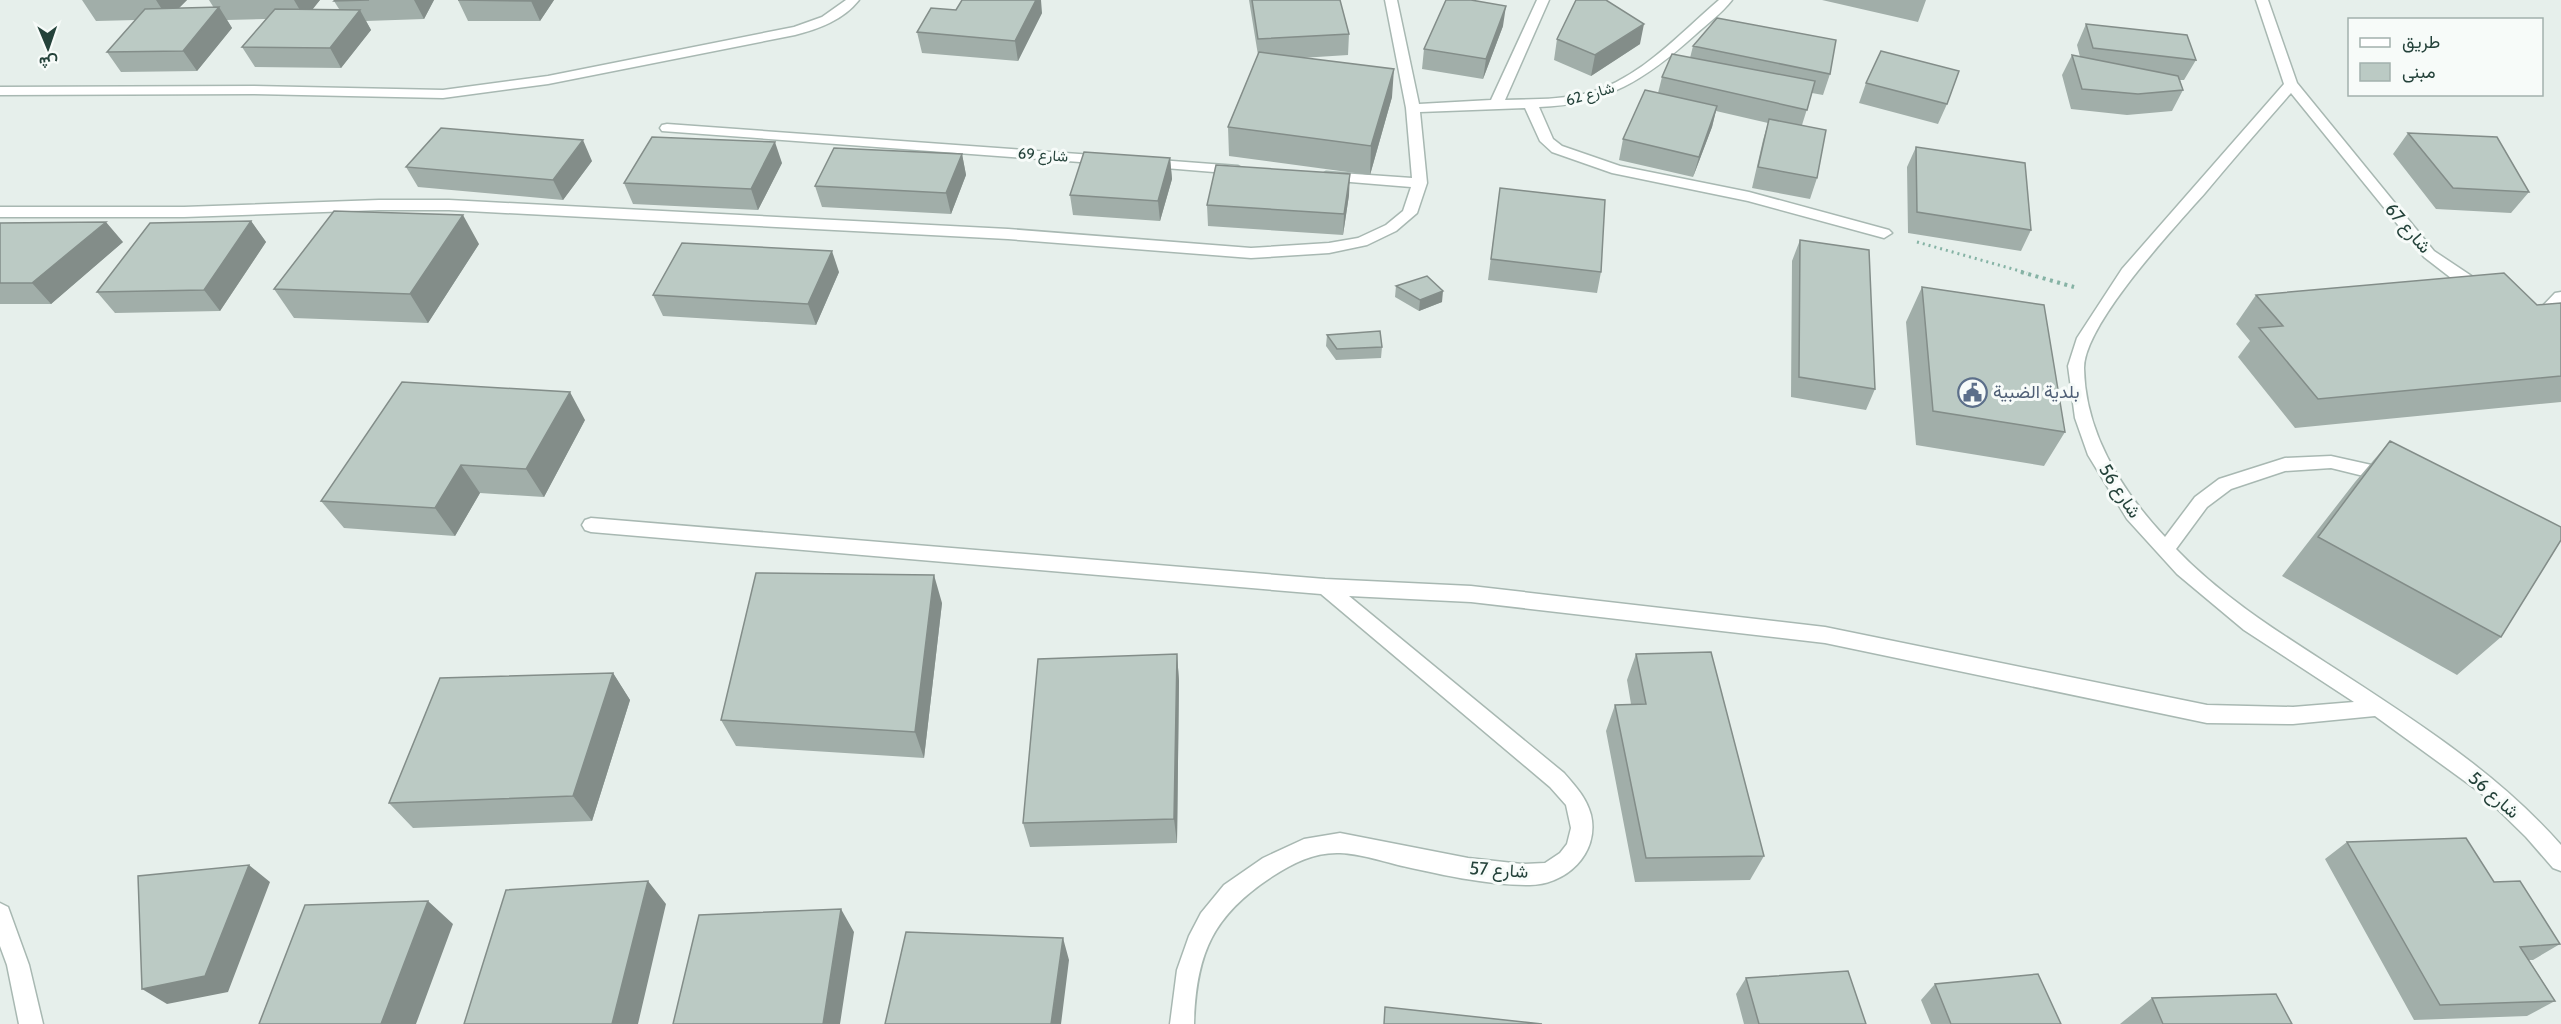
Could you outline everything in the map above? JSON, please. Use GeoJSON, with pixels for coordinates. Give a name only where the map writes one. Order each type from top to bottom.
{"type":"FeatureCollection","features":[{"type":"Feature","properties":{"kind":"street"},"geometry":{"type":"LineString","coordinates":[[0,91],[254,90],[443,94],[548,80],[795,31],[814,26],[837,15],[853,0]]}},
{"type":"Feature","properties":{"kind":"street"},"geometry":{"type":"LineString","coordinates":[[0,212],[184,212],[379,205],[449,205],[1008,234],[1251,253],[1329,248],[1362,242],[1391,228],[1410,213],[1419,183],[1413,108],[1391,0]]}},
{"type":"Feature","properties":{"kind":"street"},"geometry":{"type":"LineString","coordinates":[[1496,104],[1543,0]]}},
{"type":"Feature","properties":{"kind":"street","name":"شارع 62"},"geometry":{"type":"LineString","coordinates":[[1413,108],[1496,104],[1531,105],[1585,97],[1620,86],[1726,0]]}},
{"type":"Feature","properties":{"kind":"street"},"geometry":{"type":"LineString","coordinates":[[2262,0],[2291,84]]}},
{"type":"Feature","properties":{"kind":"street","name":"شارع 67"},"geometry":{"type":"LineString","coordinates":[[2291,84],[2429,254],[2460,277],[2491,292]]}},
{"type":"Feature","properties":{"kind":"street","name":"شارع 56"},"geometry":{"type":"LineString","coordinates":[[2291,84],[2127,273],[2085,338],[2076,366],[2083,418],[2097,455],[2133,514],[2184,569],[2251,624],[2378,707],[2488,786],[2534,830],[2561,861]]}},
{"type":"Feature","properties":{"kind":"street"},"geometry":{"type":"LineString","coordinates":[[1531,105],[1547,141],[1557,149],[1617,170],[1749,197],[1884,233]]}},
{"type":"Feature","properties":{"kind":"street","name":"شارع 69"},"geometry":{"type":"LineString","coordinates":[[667,128],[1252,171]]}},
{"type":"Feature","properties":{"kind":"street"},"geometry":{"type":"LineString","coordinates":[[1312,175],[1419,183]]}},
{"type":"Feature","properties":{"kind":"street"},"geometry":{"type":"LineString","coordinates":[[2541,318],[2561,297]]}},
{"type":"Feature","properties":{"kind":"street"},"geometry":{"type":"LineString","coordinates":[[2166,549],[2201,502],[2225,484],[2285,465],[2331,462],[2402,478]]}},
{"type":"Feature","properties":{"kind":"street"},"geometry":{"type":"LineString","coordinates":[[591,525],[1325,587],[1471,594],[1825,635],[2207,714],[2324,716],[2378,707]]}},
{"type":"Feature","properties":{"kind":"street","name":"شارع 57"},"geometry":{"type":"LineString","coordinates":[[1182,1024],[1182,994],[1189,962],[1212,914],[1233,891],[1289,853],[1334,843],[1357,845],[1452,866],[1532,875],[1554,869],[1569,860],[1577,850],[1580,823],[1578,809],[1574,799],[1562,786],[1325,587]]}},
{"type":"Feature","properties":{"kind":"street"},"geometry":{"type":"LineString","coordinates":[[0,914],[18,965],[31,1024]]}},
{"type":"Feature","properties":{"kind":"path"},"geometry":{"type":"LineString","coordinates":[[1884,233],[2111,298]]}},
{"type":"Feature","properties":{"kind":"building"},"geometry":{"type":"Polygon","coordinates":[[[458,0],[532,0],[531,1],[458,0]]]}},
{"type":"Feature","properties":{"kind":"building"},"geometry":{"type":"Polygon","coordinates":[[[962,0],[1036,0],[1015,41],[917,32],[931,8],[956,10],[962,0]]]}},
{"type":"Feature","properties":{"kind":"building"},"geometry":{"type":"Polygon","coordinates":[[[1252,0],[1340,0],[1349,34],[1258,39],[1252,0]]]}},
{"type":"Feature","properties":{"kind":"building"},"geometry":{"type":"Polygon","coordinates":[[[1446,0],[1471,0],[1506,6],[1486,59],[1424,49],[1446,0]]]}},
{"type":"Feature","properties":{"kind":"building"},"geometry":{"type":"Polygon","coordinates":[[[1576,0],[1606,0],[1644,24],[1595,55],[1557,39],[1576,0]]]}},
{"type":"Feature","properties":{"kind":"building"},"geometry":{"type":"Polygon","coordinates":[[[219,7],[183,51],[107,52],[145,9],[219,7]]]}},
{"type":"Feature","properties":{"kind":"building"},"geometry":{"type":"Polygon","coordinates":[[[275,9],[360,10],[330,48],[242,47],[275,9]]]}},
{"type":"Feature","properties":{"kind":"building"},"geometry":{"type":"Polygon","coordinates":[[[1717,18],[1836,40],[1830,74],[1693,46],[1717,18]]]}},
{"type":"Feature","properties":{"kind":"building"},"geometry":{"type":"Polygon","coordinates":[[[2086,24],[2187,35],[2196,60],[2093,48],[2086,24]]]}},
{"type":"Feature","properties":{"kind":"building"},"geometry":{"type":"Polygon","coordinates":[[[1881,51],[1959,71],[1947,104],[1866,83],[1881,51]]]}},
{"type":"Feature","properties":{"kind":"building"},"geometry":{"type":"Polygon","coordinates":[[[1259,52],[1394,69],[1371,146],[1228,127],[1259,52]]]}},
{"type":"Feature","properties":{"kind":"building"},"geometry":{"type":"Polygon","coordinates":[[[1672,54],[1815,81],[1807,110],[1662,77],[1672,54]]]}},
{"type":"Feature","properties":{"kind":"building"},"geometry":{"type":"Polygon","coordinates":[[[2072,55],[2178,76],[2183,90],[2138,94],[2082,89],[2072,55]]]}},
{"type":"Feature","properties":{"kind":"building"},"geometry":{"type":"Polygon","coordinates":[[[1645,90],[1717,106],[1699,157],[1623,139],[1645,90]]]}},
{"type":"Feature","properties":{"kind":"building"},"geometry":{"type":"Polygon","coordinates":[[[1769,119],[1826,130],[1817,178],[1758,167],[1769,119]]]}},
{"type":"Feature","properties":{"kind":"building"},"geometry":{"type":"Polygon","coordinates":[[[441,128],[583,140],[553,180],[406,167],[441,128]]]}},
{"type":"Feature","properties":{"kind":"building"},"geometry":{"type":"Polygon","coordinates":[[[2408,133],[2497,137],[2529,192],[2453,188],[2408,133]]]}},
{"type":"Feature","properties":{"kind":"building"},"geometry":{"type":"Polygon","coordinates":[[[652,137],[775,142],[751,189],[624,183],[652,137]]]}},
{"type":"Feature","properties":{"kind":"building"},"geometry":{"type":"Polygon","coordinates":[[[1916,147],[2025,163],[2031,230],[1917,212],[1916,147]]]}},
{"type":"Feature","properties":{"kind":"building"},"geometry":{"type":"Polygon","coordinates":[[[834,148],[962,154],[946,193],[815,186],[834,148]]]}},
{"type":"Feature","properties":{"kind":"building"},"geometry":{"type":"Polygon","coordinates":[[[1084,152],[1170,158],[1158,201],[1070,195],[1084,152]]]}},
{"type":"Feature","properties":{"kind":"building"},"geometry":{"type":"Polygon","coordinates":[[[1216,165],[1350,174],[1344,214],[1207,205],[1216,165]]]}},
{"type":"Feature","properties":{"kind":"building"},"geometry":{"type":"Polygon","coordinates":[[[1500,188],[1605,200],[1601,272],[1491,259],[1500,188]]]}},
{"type":"Feature","properties":{"kind":"building"},"geometry":{"type":"Polygon","coordinates":[[[334,211],[463,215],[410,294],[274,289],[334,211]]]}},
{"type":"Feature","properties":{"kind":"building"},"geometry":{"type":"Polygon","coordinates":[[[251,221],[204,290],[97,292],[150,223],[251,221]]]}},
{"type":"Feature","properties":{"kind":"building"},"geometry":{"type":"Polygon","coordinates":[[[106,222],[32,283],[0,283],[0,223],[106,222]]]}},
{"type":"Feature","properties":{"kind":"building"},"geometry":{"type":"Polygon","coordinates":[[[1800,240],[1869,250],[1875,389],[1799,377],[1800,240]]]}},
{"type":"Feature","properties":{"kind":"building"},"geometry":{"type":"Polygon","coordinates":[[[682,243],[832,251],[808,304],[653,295],[682,243]]]}},
{"type":"Feature","properties":{"kind":"building"},"geometry":{"type":"Polygon","coordinates":[[[2504,273],[2537,305],[2561,303],[2561,376],[2318,399],[2259,328],[2283,326],[2256,295],[2504,273]]]}},
{"type":"Feature","properties":{"kind":"building"},"geometry":{"type":"Polygon","coordinates":[[[1427,276],[1443,291],[1420,300],[1396,286],[1427,276]]]}},
{"type":"Feature","properties":{"kind":"building"},"geometry":{"type":"Polygon","coordinates":[[[1922,287],[2044,305],[2065,432],[1933,411],[1922,287]]]}},
{"type":"Feature","properties":{"kind":"building"},"geometry":{"type":"Polygon","coordinates":[[[1380,331],[1382,347],[1337,349],[1327,335],[1380,331]]]}},
{"type":"Feature","properties":{"kind":"building"},"geometry":{"type":"Polygon","coordinates":[[[402,382],[570,392],[526,469],[461,465],[435,508],[321,501],[402,382]]]}},
{"type":"Feature","properties":{"kind":"building"},"geometry":{"type":"Polygon","coordinates":[[[2390,441],[2561,527],[2561,540],[2501,637],[2318,537],[2390,441]]]}},
{"type":"Feature","properties":{"kind":"building"},"geometry":{"type":"Polygon","coordinates":[[[756,573],[934,575],[915,732],[721,720],[756,573]]]}},
{"type":"Feature","properties":{"kind":"building"},"geometry":{"type":"Polygon","coordinates":[[[1711,652],[1764,856],[1646,858],[1615,705],[1646,704],[1636,654],[1711,652]]]}},
{"type":"Feature","properties":{"kind":"building"},"geometry":{"type":"Polygon","coordinates":[[[1177,654],[1174,819],[1023,823],[1038,659],[1177,654]]]}},
{"type":"Feature","properties":{"kind":"building"},"geometry":{"type":"Polygon","coordinates":[[[613,673],[573,796],[389,803],[440,678],[613,673]]]}},
{"type":"Feature","properties":{"kind":"building"},"geometry":{"type":"Polygon","coordinates":[[[2466,838],[2494,882],[2520,881],[2560,944],[2520,947],[2555,1001],[2440,1005],[2347,842],[2466,838]]]}},
{"type":"Feature","properties":{"kind":"building"},"geometry":{"type":"Polygon","coordinates":[[[249,865],[205,976],[142,989],[138,876],[249,865]]]}},
{"type":"Feature","properties":{"kind":"building"},"geometry":{"type":"Polygon","coordinates":[[[648,881],[612,1024],[464,1024],[506,890],[648,881]]]}},
{"type":"Feature","properties":{"kind":"building"},"geometry":{"type":"Polygon","coordinates":[[[428,901],[381,1024],[259,1024],[305,905],[428,901]]]}},
{"type":"Feature","properties":{"kind":"building"},"geometry":{"type":"Polygon","coordinates":[[[841,909],[823,1024],[673,1024],[699,915],[841,909]]]}},
{"type":"Feature","properties":{"kind":"building"},"geometry":{"type":"Polygon","coordinates":[[[906,932],[1063,938],[1051,1024],[885,1024],[906,932]]]}},
{"type":"Feature","properties":{"kind":"building"},"geometry":{"type":"Polygon","coordinates":[[[1848,971],[1866,1024],[1759,1024],[1746,978],[1848,971]]]}},
{"type":"Feature","properties":{"kind":"building"},"geometry":{"type":"Polygon","coordinates":[[[2038,974],[2061,1024],[1951,1024],[1935,984],[2038,974]]]}},
{"type":"Feature","properties":{"kind":"building"},"geometry":{"type":"Polygon","coordinates":[[[2276,994],[2292,1024],[2163,1024],[2152,998],[2276,994]]]}},
{"type":"Feature","properties":{"kind":"building"},"geometry":{"type":"Polygon","coordinates":[[[1385,1007],[1542,1024],[1384,1024],[1385,1007]]]}},
{"type":"Feature","properties":{"kind":"place","name":"بلدية الضبية"},"geometry":{"type":"Point","coordinates":[1972,392]}}]}
